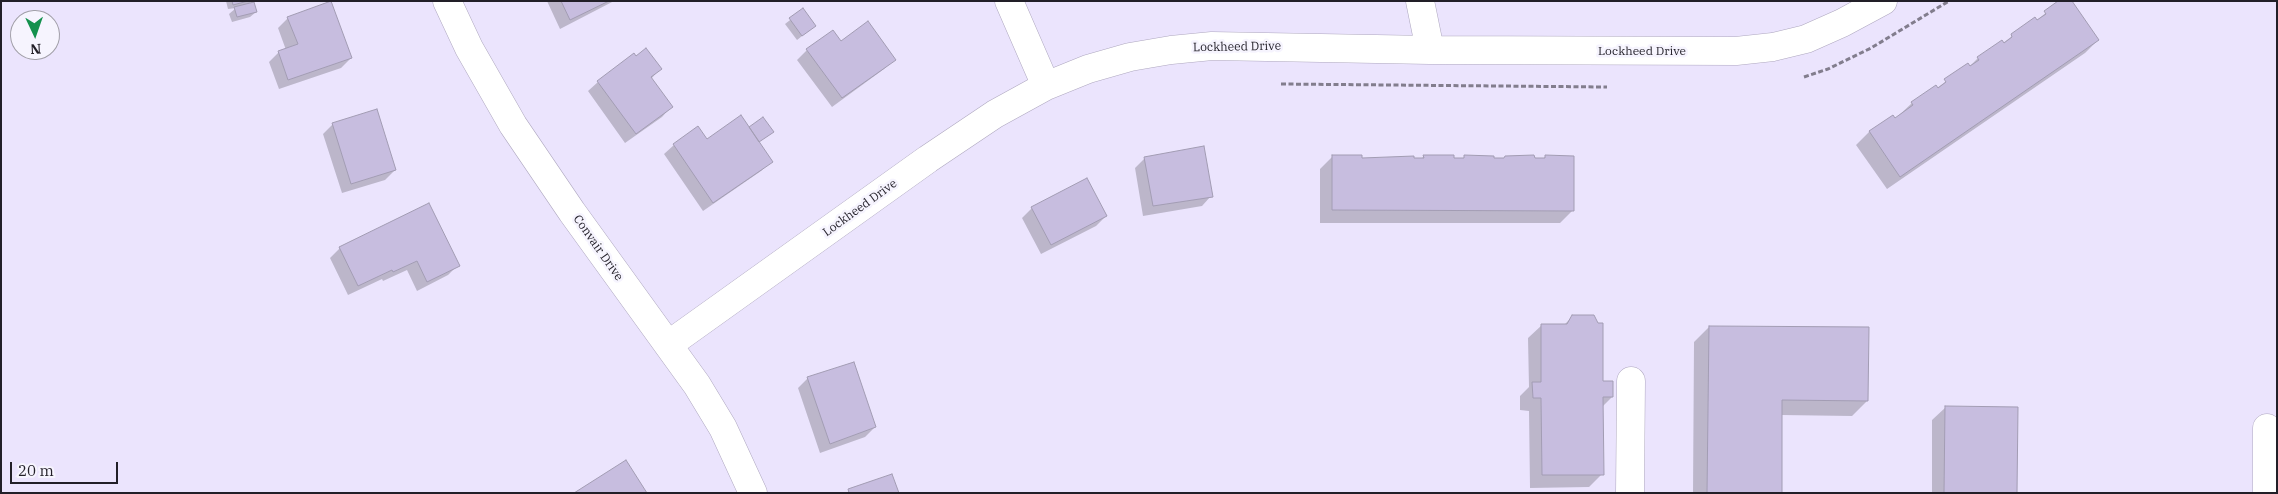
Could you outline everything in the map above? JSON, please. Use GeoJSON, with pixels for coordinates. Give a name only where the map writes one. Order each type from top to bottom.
{"type":"FeatureCollection","features":[{"type":"Feature","properties":{"kind":"street","name":"Convair Drive"},"geometry":{"type":"LineString","coordinates":[[448,1],[473,56],[513,125],[578,220],[697,385],[723,428],[753,493]]}},
{"type":"Feature","properties":{"kind":"street"},"geometry":{"type":"LineString","coordinates":[[1009,1],[1046,86]]}},
{"type":"Feature","properties":{"kind":"street"},"geometry":{"type":"LineString","coordinates":[[1420,1],[1430,50]]}},
{"type":"Feature","properties":{"kind":"street","name":"Lockheed Drive"},"geometry":{"type":"LineString","coordinates":[[668,345],[928,159],[995,114],[1046,86],[1088,69],[1130,57],[1195,48],[1253,46],[1430,50],[1693,52],[1764,48],[1806,39],[1842,23],[1883,1]]}},
{"type":"Feature","properties":{"kind":"street"},"geometry":{"type":"LineString","coordinates":[[1630,493],[1631,381]]}},
{"type":"Feature","properties":{"kind":"street"},"geometry":{"type":"LineString","coordinates":[[2267,428],[2267,493]]}},
{"type":"Feature","properties":{"kind":"path"},"geometry":{"type":"LineString","coordinates":[[1281,84],[1607,87]]}},
{"type":"Feature","properties":{"kind":"building"},"geometry":{"type":"Polygon","coordinates":[[[232,1],[248,1],[233,5],[232,1]]]}},
{"type":"Feature","properties":{"kind":"building"},"geometry":{"type":"Polygon","coordinates":[[[331,1],[352,58],[288,80],[278,51],[298,44],[287,17],[331,1]]]}},
{"type":"Feature","properties":{"kind":"building"},"geometry":{"type":"Polygon","coordinates":[[[561,1],[609,1],[570,20],[561,1]]]}},
{"type":"Feature","properties":{"kind":"building"},"geometry":{"type":"Polygon","coordinates":[[[2058,1],[2072,1],[2099,40],[1900,177],[1869,131],[1893,115],[1895,118],[1913,105],[1911,102],[1936,85],[1938,88],[1946,82],[1944,79],[1968,63],[1970,66],[1979,60],[1977,57],[2002,40],[2004,43],[2012,37],[2011,34],[2035,17],[2037,20],[2046,14],[2044,11],[2058,1]]]}},
{"type":"Feature","properties":{"kind":"building"},"geometry":{"type":"Polygon","coordinates":[[[254,2],[257,12],[237,17],[234,7],[254,2]]]}},
{"type":"Feature","properties":{"kind":"building"},"geometry":{"type":"Polygon","coordinates":[[[803,8],[816,26],[802,36],[789,18],[803,8]]]}},
{"type":"Feature","properties":{"kind":"building"},"geometry":{"type":"Polygon","coordinates":[[[868,21],[896,60],[842,98],[806,49],[833,30],[841,41],[868,21]]]}},
{"type":"Feature","properties":{"kind":"building"},"geometry":{"type":"Polygon","coordinates":[[[646,48],[662,69],[651,77],[673,107],[636,134],[597,81],[634,53],[636,56],[646,48]]]}},
{"type":"Feature","properties":{"kind":"building"},"geometry":{"type":"Polygon","coordinates":[[[377,109],[396,170],[351,184],[332,123],[377,109]]]}},
{"type":"Feature","properties":{"kind":"building"},"geometry":{"type":"Polygon","coordinates":[[[741,115],[773,162],[713,203],[673,144],[698,126],[707,139],[741,115]]]}},
{"type":"Feature","properties":{"kind":"building"},"geometry":{"type":"Polygon","coordinates":[[[763,117],[774,132],[759,142],[749,127],[763,117]]]}},
{"type":"Feature","properties":{"kind":"building"},"geometry":{"type":"Polygon","coordinates":[[[1204,146],[1213,197],[1153,206],[1144,157],[1204,146]]]}},
{"type":"Feature","properties":{"kind":"building"},"geometry":{"type":"Polygon","coordinates":[[[1332,155],[1362,155],[1362,158],[1414,156],[1414,158],[1424,158],[1423,155],[1454,155],[1454,158],[1464,158],[1464,155],[1494,156],[1494,158],[1534,155],[1535,158],[1545,158],[1545,155],[1574,156],[1574,211],[1332,210],[1332,155]]]}},
{"type":"Feature","properties":{"kind":"building"},"geometry":{"type":"Polygon","coordinates":[[[1087,178],[1107,216],[1051,245],[1031,207],[1087,178]]]}},
{"type":"Feature","properties":{"kind":"building"},"geometry":{"type":"Polygon","coordinates":[[[429,203],[460,266],[427,282],[417,261],[358,286],[339,247],[429,203]]]}},
{"type":"Feature","properties":{"kind":"building"},"geometry":{"type":"Polygon","coordinates":[[[1572,315],[1594,315],[1598,323],[1603,323],[1603,381],[1613,381],[1613,397],[1603,397],[1604,475],[1542,475],[1541,398],[1533,398],[1532,382],[1541,382],[1541,324],[1567,324],[1572,315]]]}},
{"type":"Feature","properties":{"kind":"building"},"geometry":{"type":"Polygon","coordinates":[[[1709,326],[1869,327],[1868,401],[1782,400],[1782,493],[1707,493],[1709,326]]]}},
{"type":"Feature","properties":{"kind":"building"},"geometry":{"type":"Polygon","coordinates":[[[854,362],[876,427],[830,444],[807,377],[854,362]]]}},
{"type":"Feature","properties":{"kind":"building"},"geometry":{"type":"Polygon","coordinates":[[[1945,406],[2018,407],[2017,493],[1944,493],[1945,406]]]}},
{"type":"Feature","properties":{"kind":"building"},"geometry":{"type":"Polygon","coordinates":[[[626,460],[647,493],[574,493],[626,460]]]}},
{"type":"Feature","properties":{"kind":"building"},"geometry":{"type":"Polygon","coordinates":[[[892,474],[899,493],[849,493],[848,489],[892,474]]]}}]}
